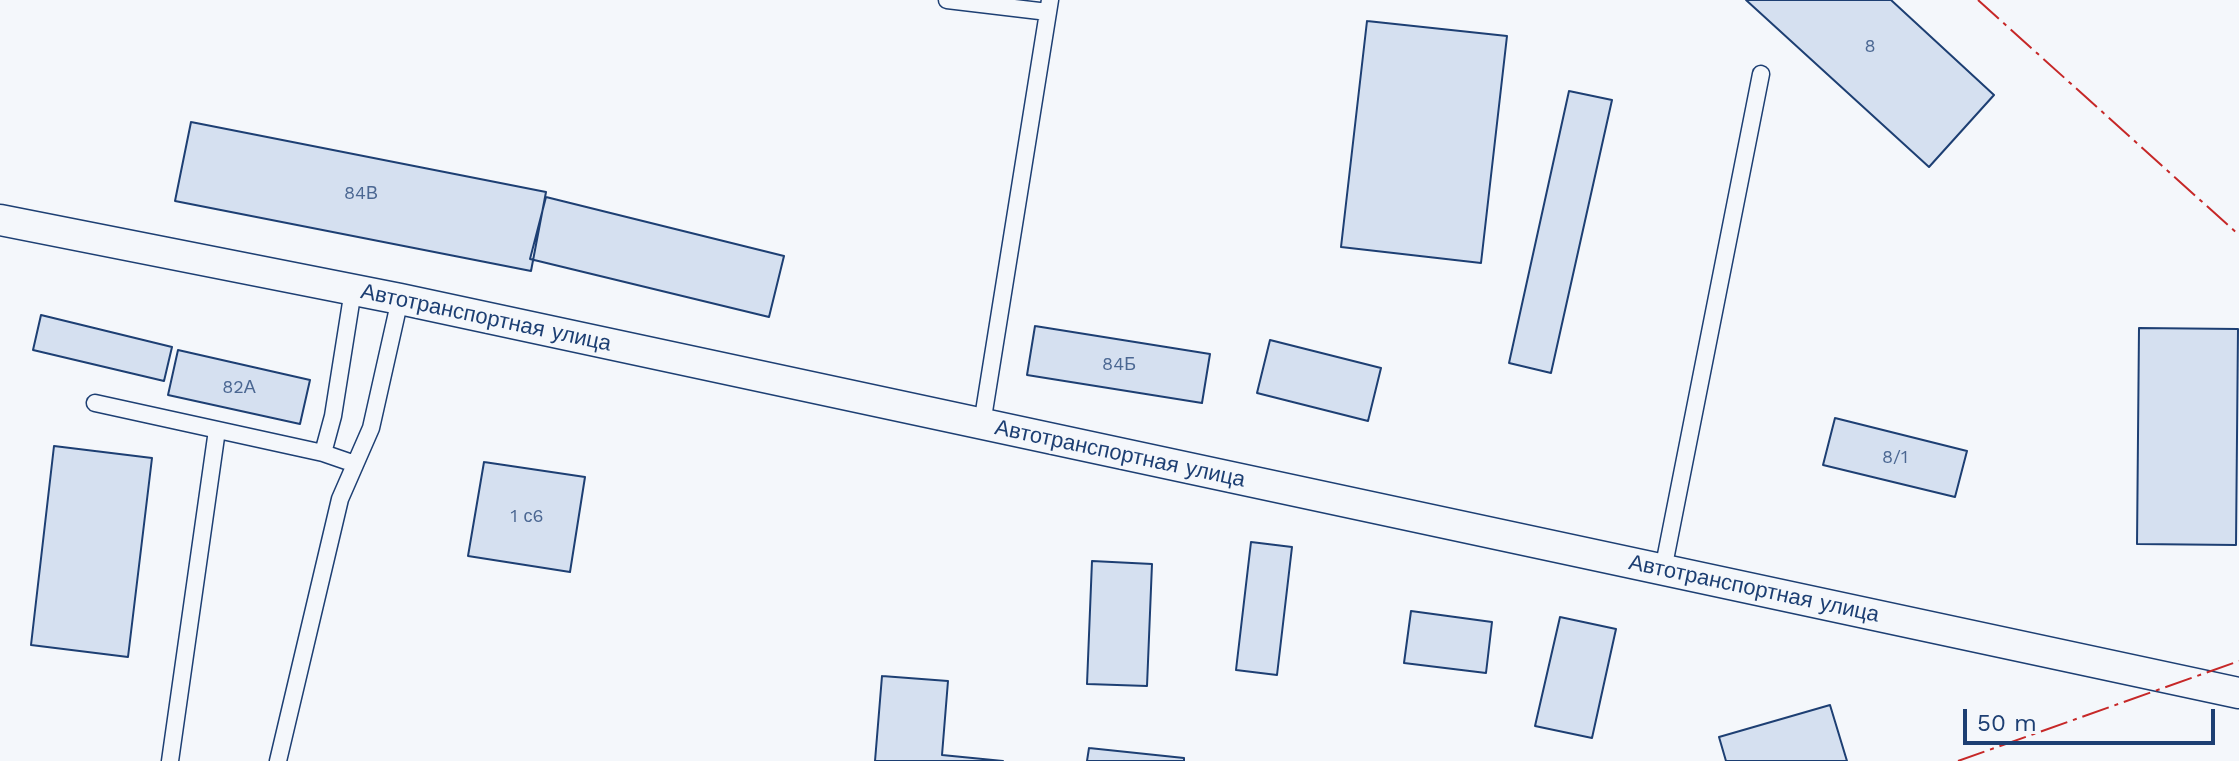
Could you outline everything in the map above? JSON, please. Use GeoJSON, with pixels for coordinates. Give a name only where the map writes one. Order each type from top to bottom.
{"type":"FeatureCollection","features":[{"type":"Feature","properties":{"kind":"street","name":"Автотранспортная улица"},"geometry":{"type":"LineString","coordinates":[[0,220],[400,299],[2239,693]]}},
{"type":"Feature","properties":{"kind":"lane"},"geometry":{"type":"LineString","coordinates":[[947,0],[1049,6],[982,424]]}},
{"type":"Feature","properties":{"kind":"lane"},"geometry":{"type":"LineString","coordinates":[[1663,570],[1761,74]]}},
{"type":"Feature","properties":{"kind":"lane"},"geometry":{"type":"LineString","coordinates":[[323,453],[333,416],[353,290]]}},
{"type":"Feature","properties":{"kind":"lane"},"geometry":{"type":"LineString","coordinates":[[278,761],[340,499],[371,428],[400,299]]}},
{"type":"Feature","properties":{"kind":"lane"},"geometry":{"type":"LineString","coordinates":[[95,403],[323,453],[355,464]]}},
{"type":"Feature","properties":{"kind":"lane"},"geometry":{"type":"LineString","coordinates":[[170,761],[217,430]]}},
{"type":"Feature","properties":{"kind":"building"},"geometry":{"type":"Polygon","coordinates":[[[1746,0],[1891,0],[1994,95],[1929,167],[1746,0]]]}},
{"type":"Feature","properties":{"kind":"building"},"geometry":{"type":"Polygon","coordinates":[[[1367,21],[1507,36],[1481,263],[1341,247],[1367,21]]]}},
{"type":"Feature","properties":{"kind":"building"},"geometry":{"type":"Polygon","coordinates":[[[1569,91],[1612,100],[1551,373],[1509,363],[1569,91]]]}},
{"type":"Feature","properties":{"kind":"building"},"geometry":{"type":"Polygon","coordinates":[[[191,122],[546,192],[531,271],[175,201],[191,122]]]}},
{"type":"Feature","properties":{"kind":"building"},"geometry":{"type":"Polygon","coordinates":[[[546,197],[784,256],[769,317],[530,259],[546,197]]]}},
{"type":"Feature","properties":{"kind":"building"},"geometry":{"type":"Polygon","coordinates":[[[41,315],[172,347],[164,381],[33,350],[41,315]]]}},
{"type":"Feature","properties":{"kind":"building"},"geometry":{"type":"Polygon","coordinates":[[[1035,326],[1210,354],[1202,403],[1027,375],[1035,326]]]}},
{"type":"Feature","properties":{"kind":"building"},"geometry":{"type":"Polygon","coordinates":[[[2139,328],[2238,329],[2236,545],[2137,544],[2139,328]]]}},
{"type":"Feature","properties":{"kind":"building"},"geometry":{"type":"Polygon","coordinates":[[[1270,340],[1381,368],[1368,421],[1257,393],[1270,340]]]}},
{"type":"Feature","properties":{"kind":"building"},"geometry":{"type":"Polygon","coordinates":[[[178,350],[310,380],[300,424],[168,395],[178,350]]]}},
{"type":"Feature","properties":{"kind":"building"},"geometry":{"type":"Polygon","coordinates":[[[1835,418],[1967,451],[1955,497],[1823,465],[1835,418]]]}},
{"type":"Feature","properties":{"kind":"building"},"geometry":{"type":"Polygon","coordinates":[[[54,446],[152,458],[128,657],[31,645],[54,446]]]}},
{"type":"Feature","properties":{"kind":"building"},"geometry":{"type":"Polygon","coordinates":[[[484,462],[585,477],[570,572],[468,556],[484,462]]]}},
{"type":"Feature","properties":{"kind":"building"},"geometry":{"type":"Polygon","coordinates":[[[1251,542],[1292,547],[1277,675],[1236,670],[1251,542]]]}},
{"type":"Feature","properties":{"kind":"building"},"geometry":{"type":"Polygon","coordinates":[[[1092,561],[1152,564],[1147,686],[1087,684],[1092,561]]]}},
{"type":"Feature","properties":{"kind":"building"},"geometry":{"type":"Polygon","coordinates":[[[1411,611],[1492,622],[1486,673],[1404,663],[1411,611]]]}},
{"type":"Feature","properties":{"kind":"building"},"geometry":{"type":"Polygon","coordinates":[[[1560,617],[1616,629],[1592,738],[1535,726],[1560,617]]]}},
{"type":"Feature","properties":{"kind":"building"},"geometry":{"type":"Polygon","coordinates":[[[882,676],[948,681],[942,755],[1003,761],[875,761],[882,676]]]}},
{"type":"Feature","properties":{"kind":"building"},"geometry":{"type":"Polygon","coordinates":[[[1830,705],[1847,761],[1726,761],[1719,737],[1830,705]]]}},
{"type":"Feature","properties":{"kind":"building"},"geometry":{"type":"Polygon","coordinates":[[[1089,748],[1184,758],[1184,761],[1087,761],[1089,748]]]}},
{"type":"Feature","properties":{"kind":"power"},"geometry":{"type":"LineString","coordinates":[[1978,0],[2239,235]]}},
{"type":"Feature","properties":{"kind":"power"},"geometry":{"type":"LineString","coordinates":[[1958,761],[2239,661]]}}]}
